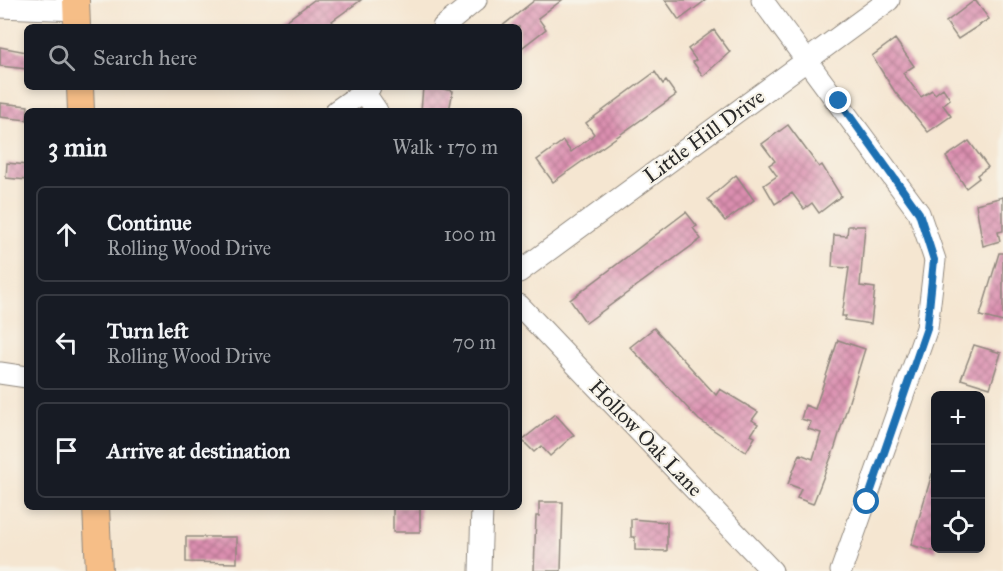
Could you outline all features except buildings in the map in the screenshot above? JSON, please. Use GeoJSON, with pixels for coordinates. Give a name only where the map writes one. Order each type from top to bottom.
{"type":"FeatureCollection","features":[{"type":"Feature","properties":{"kind":"main road"},"geometry":{"type":"LineString","coordinates":[[80,90],[81,108]]}},
{"type":"Feature","properties":{"kind":"main road"},"geometry":{"type":"LineString","coordinates":[[96,510],[99,571]]}},
{"type":"Feature","properties":{"kind":"street"},"geometry":{"type":"LineString","coordinates":[[447,24],[476,0]]}},
{"type":"Feature","properties":{"kind":"street"},"geometry":{"type":"LineString","coordinates":[[762,0],[919,213],[934,260],[927,328],[841,571]]}},
{"type":"Feature","properties":{"kind":"street","name":"Little Hill Drive"},"geometry":{"type":"LineString","coordinates":[[522,270],[889,0]]}},
{"type":"Feature","properties":{"kind":"street"},"geometry":{"type":"LineString","coordinates":[[0,7],[77,12]]}},
{"type":"Feature","properties":{"kind":"street"},"geometry":{"type":"LineString","coordinates":[[340,108],[367,90],[376,108]]}},
{"type":"Feature","properties":{"kind":"street","name":"Hollow Oak Lane"},"geometry":{"type":"LineString","coordinates":[[522,308],[772,571]]}},
{"type":"Feature","properties":{"kind":"street"},"geometry":{"type":"LineString","coordinates":[[0,373],[24,377]]}},
{"type":"Feature","properties":{"kind":"street"},"geometry":{"type":"LineString","coordinates":[[480,571],[482,510]]}},
{"type":"Feature","properties":{"kind":"route"},"geometry":{"type":"LineString","coordinates":[[839,101],[919,213],[934,260],[927,328],[867,502]]}}]}
